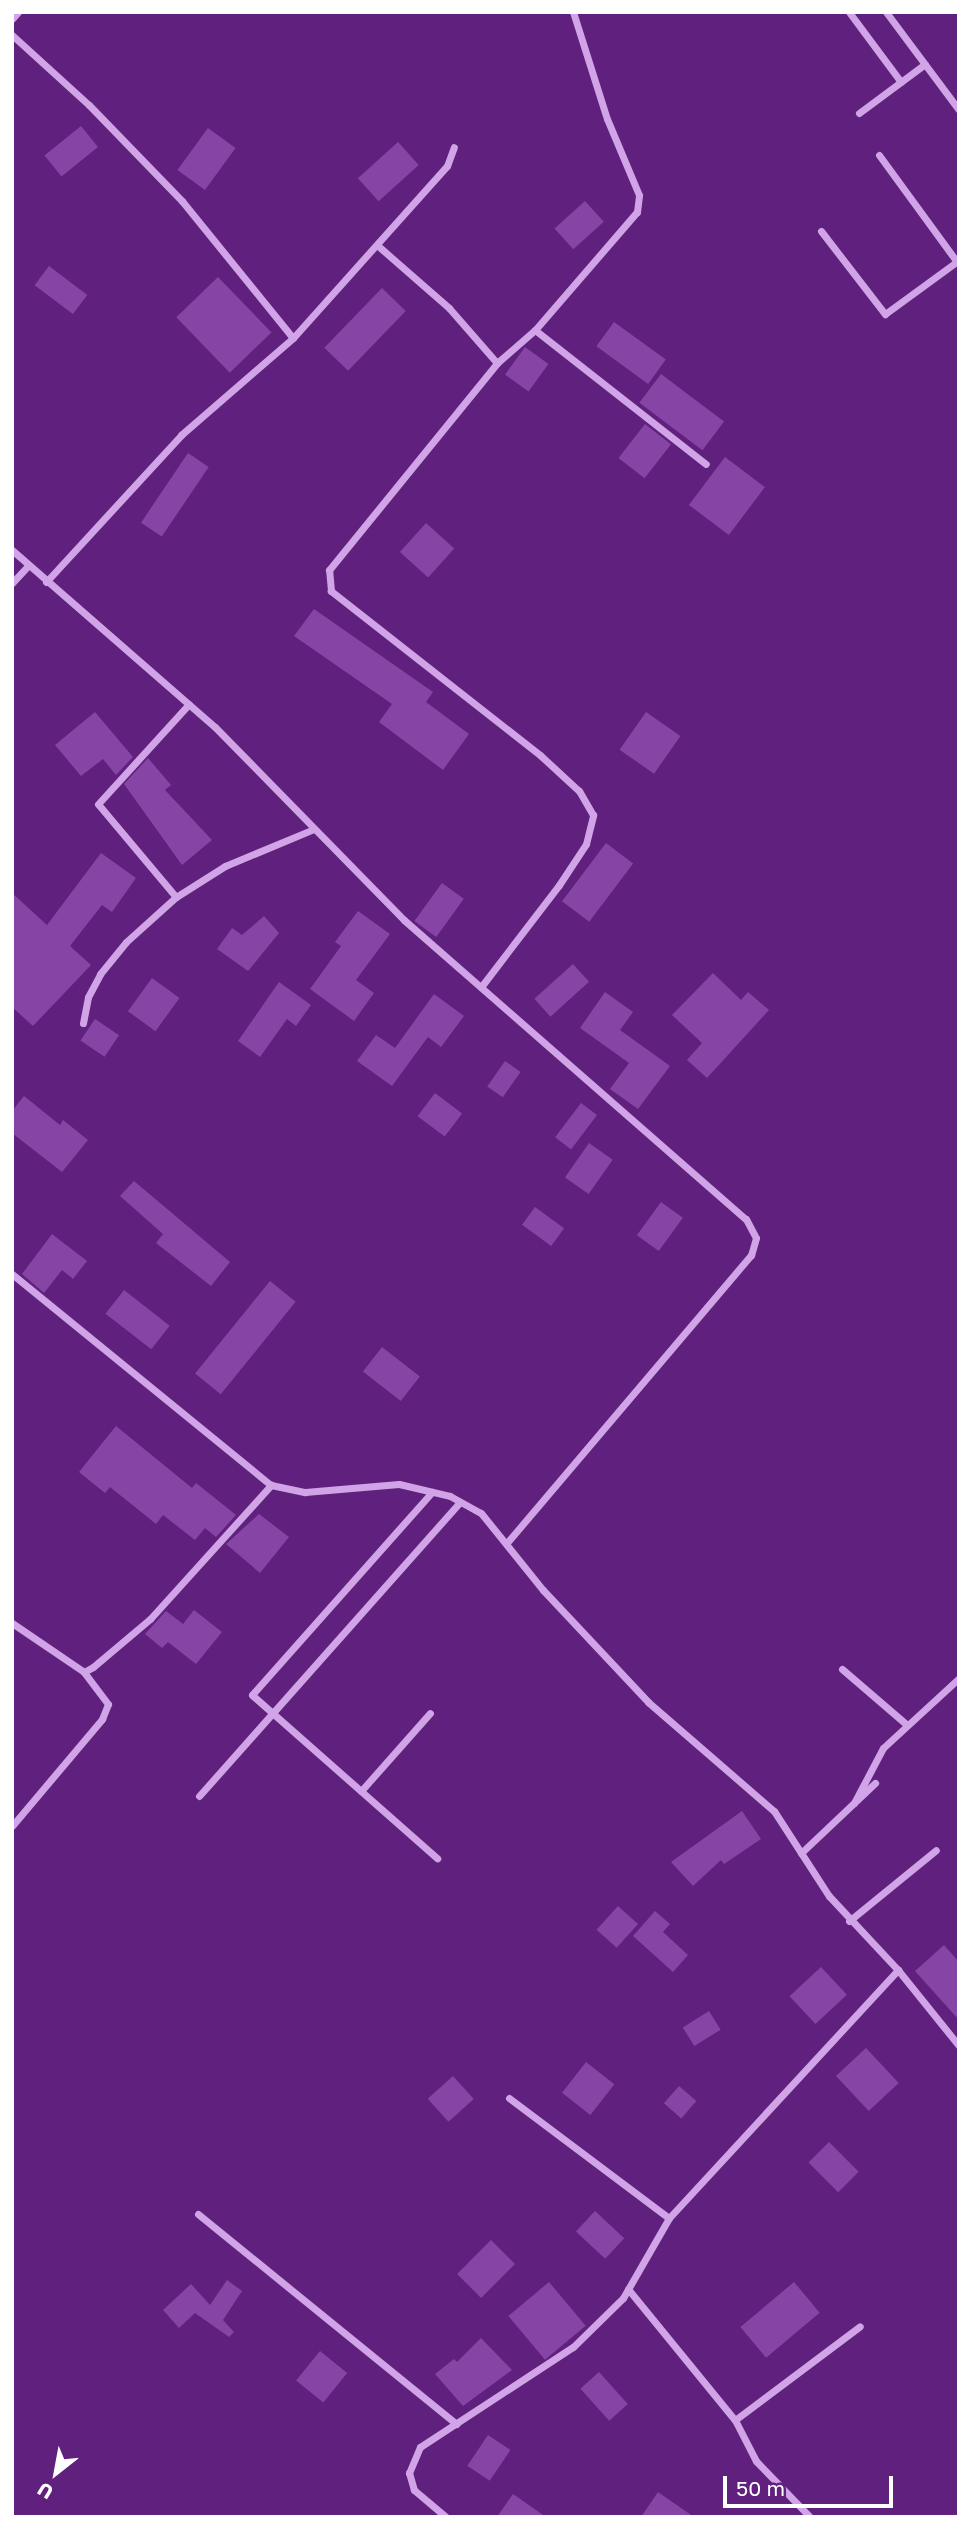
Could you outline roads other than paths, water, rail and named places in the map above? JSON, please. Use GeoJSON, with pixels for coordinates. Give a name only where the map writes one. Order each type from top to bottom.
{"type":"FeatureCollection","features":[{"type":"Feature","properties":{"kind":"street"},"geometry":{"type":"LineString","coordinates":[[12,19],[18,12]]}},
{"type":"Feature","properties":{"kind":"street"},"geometry":{"type":"LineString","coordinates":[[481,988],[559,885],[586,844],[593,815],[579,791],[540,755],[331,591],[329,570],[496,363],[535,330],[624,232],[638,204],[573,12]]}},
{"type":"Feature","properties":{"kind":"street"},"geometry":{"type":"LineString","coordinates":[[849,12],[901,82]]}},
{"type":"Feature","properties":{"kind":"street"},"geometry":{"type":"LineString","coordinates":[[886,12],[959,110]]}},
{"type":"Feature","properties":{"kind":"street"},"geometry":{"type":"LineString","coordinates":[[12,35],[89,105],[182,201],[293,338]]}},
{"type":"Feature","properties":{"kind":"street"},"geometry":{"type":"LineString","coordinates":[[859,113],[925,64]]}},
{"type":"Feature","properties":{"kind":"street"},"geometry":{"type":"LineString","coordinates":[[46,582],[181,435],[293,338],[447,166],[454,147]]}},
{"type":"Feature","properties":{"kind":"street"},"geometry":{"type":"LineString","coordinates":[[821,231],[886,314],[958,261],[879,155]]}},
{"type":"Feature","properties":{"kind":"street"},"geometry":{"type":"LineString","coordinates":[[377,245],[449,308],[496,363]]}},
{"type":"Feature","properties":{"kind":"street"},"geometry":{"type":"LineString","coordinates":[[535,330],[706,464]]}},
{"type":"Feature","properties":{"kind":"street"},"geometry":{"type":"LineString","coordinates":[[12,550],[188,704],[404,920],[746,1219],[755,1238],[751,1255],[509,1542]]}},
{"type":"Feature","properties":{"kind":"street"},"geometry":{"type":"LineString","coordinates":[[12,583],[28,566]]}},
{"type":"Feature","properties":{"kind":"street"},"geometry":{"type":"LineString","coordinates":[[176,897],[98,804],[188,704]]}},
{"type":"Feature","properties":{"kind":"street"},"geometry":{"type":"LineString","coordinates":[[83,1023],[88,997],[100,974],[126,942],[176,897],[225,866],[314,829]]}},
{"type":"Feature","properties":{"kind":"street"},"geometry":{"type":"LineString","coordinates":[[12,1274],[271,1485],[305,1492],[399,1484],[432,1492],[481,1513],[509,1542],[543,1590],[648,1702],[774,1811],[849,1921],[898,1970],[959,2046]]}},
{"type":"Feature","properties":{"kind":"street"},"geometry":{"type":"LineString","coordinates":[[84,1672],[150,1619],[271,1485]]}},
{"type":"Feature","properties":{"kind":"street"},"geometry":{"type":"LineString","coordinates":[[432,1492],[252,1695],[437,1858]]}},
{"type":"Feature","properties":{"kind":"street"},"geometry":{"type":"LineString","coordinates":[[199,1796],[460,1502]]}},
{"type":"Feature","properties":{"kind":"street"},"geometry":{"type":"LineString","coordinates":[[12,1623],[84,1672],[107,1703],[102,1719],[12,1826]]}},
{"type":"Feature","properties":{"kind":"street"},"geometry":{"type":"LineString","coordinates":[[842,1669],[906,1724]]}},
{"type":"Feature","properties":{"kind":"street"},"geometry":{"type":"LineString","coordinates":[[854,1803],[883,1748],[959,1678]]}},
{"type":"Feature","properties":{"kind":"street"},"geometry":{"type":"LineString","coordinates":[[361,1791],[430,1713]]}},
{"type":"Feature","properties":{"kind":"street"},"geometry":{"type":"LineString","coordinates":[[801,1853],[875,1783]]}},
{"type":"Feature","properties":{"kind":"street"},"geometry":{"type":"LineString","coordinates":[[849,1921],[936,1850]]}},
{"type":"Feature","properties":{"kind":"street"},"geometry":{"type":"LineString","coordinates":[[446,2517],[414,2490],[409,2473],[420,2447],[573,2347],[628,2289],[669,2218],[898,1970]]}},
{"type":"Feature","properties":{"kind":"street"},"geometry":{"type":"LineString","coordinates":[[509,2098],[669,2218]]}},
{"type":"Feature","properties":{"kind":"street"},"geometry":{"type":"LineString","coordinates":[[198,2214],[456,2424]]}},
{"type":"Feature","properties":{"kind":"street"},"geometry":{"type":"LineString","coordinates":[[628,2289],[735,2420],[756,2461],[810,2517]]}},
{"type":"Feature","properties":{"kind":"street"},"geometry":{"type":"LineString","coordinates":[[735,2420],[860,2326]]}}]}
